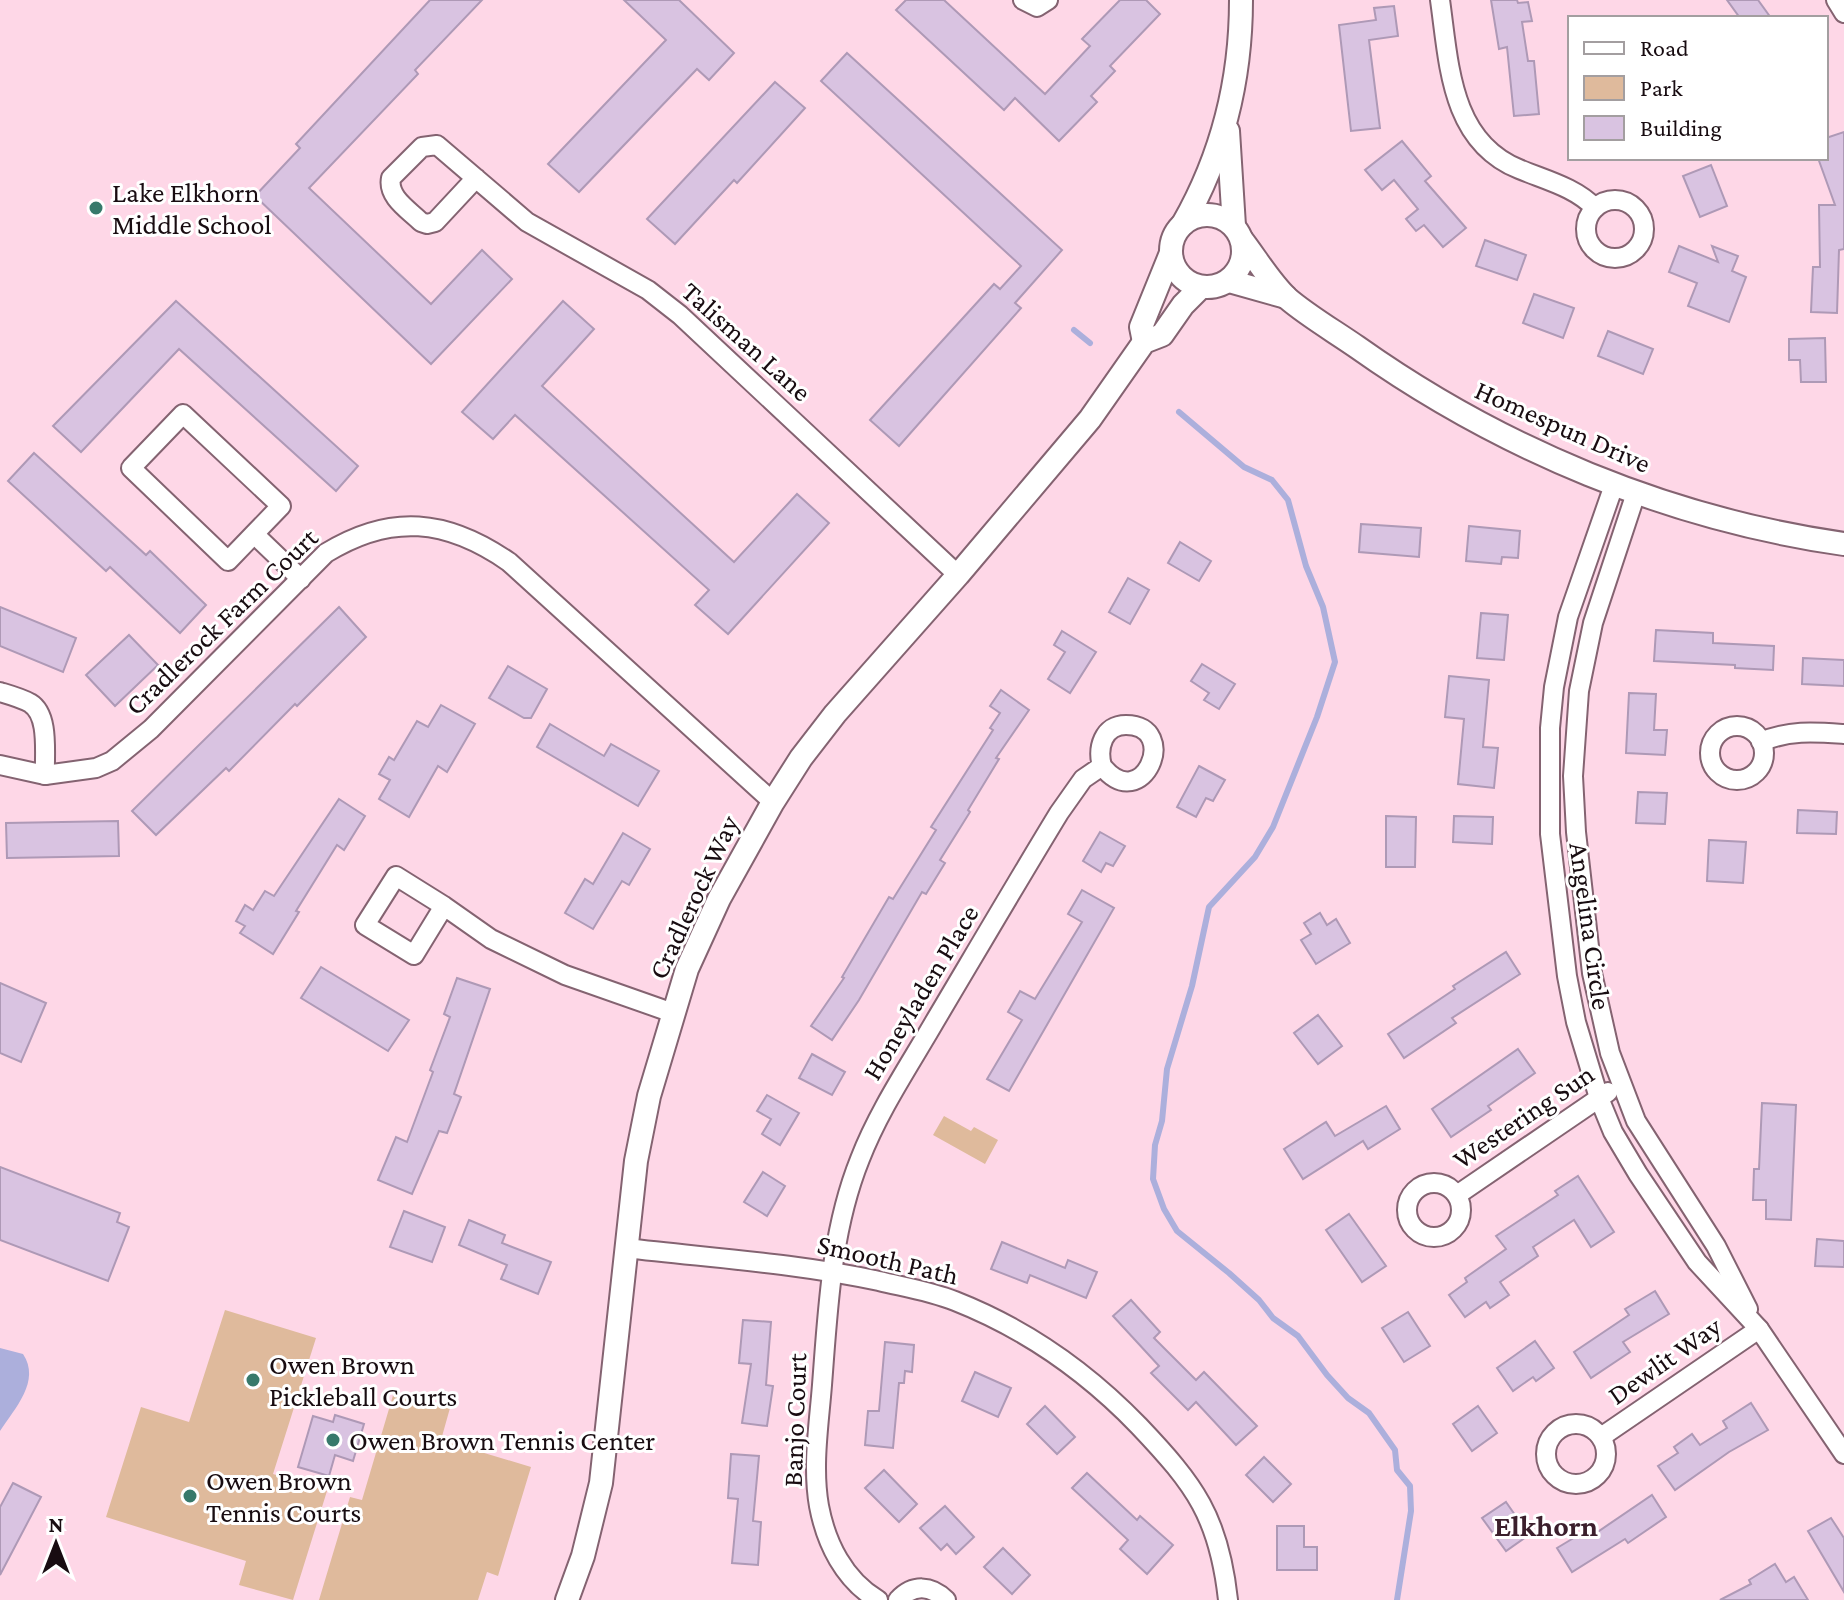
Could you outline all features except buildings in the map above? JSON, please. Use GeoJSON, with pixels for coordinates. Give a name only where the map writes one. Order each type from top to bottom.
{"type":"FeatureCollection","features":[{"type":"Feature","properties":{"kind":"street"},"geometry":{"type":"LineString","coordinates":[[1023,0],[1037,7],[1048,0]]}},
{"type":"Feature","properties":{"kind":"street"},"geometry":{"type":"LineString","coordinates":[[1227,117],[1242,262],[1229,281],[1211,288],[1201,287],[1189,283],[1173,265],[1172,242],[1205,186],[1227,117],[1238,66],[1241,0]]}},
{"type":"Feature","properties":{"kind":"street"},"geometry":{"type":"LineString","coordinates":[[1440,0],[1451,79],[1465,121],[1478,140],[1511,166],[1570,190],[1584,197],[1595,208]]}},
{"type":"Feature","properties":{"kind":"street"},"geometry":{"type":"LineString","coordinates":[[1836,0],[1844,13]]}},
{"type":"Feature","properties":{"kind":"street","name":"Talisman Lane"},"geometry":{"type":"LineString","coordinates":[[476,178],[435,222],[427,224],[421,222],[390,192],[389,184],[391,178],[422,147],[437,145],[476,178],[527,222],[648,290],[680,315],[958,575]]}},
{"type":"Feature","properties":{"kind":"street"},"geometry":{"type":"LineString","coordinates":[[1183,224],[1209,214],[1222,218],[1238,233]]}},
{"type":"Feature","properties":{"kind":"street","name":"Homespun Drive"},"geometry":{"type":"LineString","coordinates":[[1238,233],[1286,297],[1401,378],[1456,411],[1531,449],[1636,493],[1765,530],[1844,544]]}},
{"type":"Feature","properties":{"kind":"street","name":"Cradlerock Way"},"geometry":{"type":"LineString","coordinates":[[1144,342],[1141,327],[1171,253]]}},
{"type":"Feature","properties":{"kind":"street","name":"Homespun Drive"},"geometry":{"type":"LineString","coordinates":[[1229,281],[1286,297]]}},
{"type":"Feature","properties":{"kind":"street","name":"Cradlerock Way"},"geometry":{"type":"LineString","coordinates":[[567,1600],[583,1556],[601,1483],[626,1248],[649,1096],[687,969],[719,899],[773,802],[801,758],[835,714],[1090,419],[1144,342],[1162,335],[1183,305],[1201,287]]}},
{"type":"Feature","properties":{"kind":"street"},"geometry":{"type":"LineString","coordinates":[[183,414],[281,506],[254,534],[228,561],[131,468],[183,414]]}},
{"type":"Feature","properties":{"kind":"street","name":"Angelina Circle"},"geometry":{"type":"LineString","coordinates":[[1614,485],[1568,617],[1554,687],[1548,774],[1550,834],[1567,976],[1586,1060],[1613,1132],[1697,1262],[1759,1329]]}},
{"type":"Feature","properties":{"kind":"street","name":"Angelina Circle"},"geometry":{"type":"LineString","coordinates":[[1636,493],[1593,623],[1579,691],[1573,776],[1592,973],[1601,1016],[1620,1084],[1636,1121],[1716,1246],[1759,1329],[1844,1454]]}},
{"type":"Feature","properties":{"kind":"street","name":"Cradlerock Farm Court"},"geometry":{"type":"LineString","coordinates":[[0,765],[45,775],[96,768],[112,761],[151,729],[326,553],[348,540],[392,527],[437,528],[485,545],[509,562],[773,802]]}},
{"type":"Feature","properties":{"kind":"street"},"geometry":{"type":"LineString","coordinates":[[254,534],[301,579]]}},
{"type":"Feature","properties":{"kind":"street"},"geometry":{"type":"LineString","coordinates":[[0,692],[29,703],[39,711],[45,775]]}},
{"type":"Feature","properties":{"kind":"street"},"geometry":{"type":"LineString","coordinates":[[1761,742],[1778,734],[1844,734]]}},
{"type":"Feature","properties":{"kind":"street","name":"Honeyladen Place"},"geometry":{"type":"LineString","coordinates":[[831,1271],[850,1184],[884,1107],[1071,793],[1083,779],[1102,766]]}},
{"type":"Feature","properties":{"kind":"street"},"geometry":{"type":"LineString","coordinates":[[444,906],[414,955],[365,925],[396,876],[444,906],[491,939],[565,975],[673,1013]]}},
{"type":"Feature","properties":{"kind":"street","name":"Westering Sun"},"geometry":{"type":"LineString","coordinates":[[1457,1195],[1620,1084]]}},
{"type":"Feature","properties":{"kind":"street","name":"Smooth Path"},"geometry":{"type":"LineString","coordinates":[[626,1248],[831,1271],[952,1300],[1010,1326],[1076,1368],[1177,1466],[1193,1489],[1219,1541],[1228,1600]]}},
{"type":"Feature","properties":{"kind":"street","name":"Banjo Court"},"geometry":{"type":"LineString","coordinates":[[831,1271],[817,1449],[819,1503],[829,1540],[843,1569],[878,1600]]}},
{"type":"Feature","properties":{"kind":"street","name":"Dewlit Way"},"geometry":{"type":"LineString","coordinates":[[1601,1437],[1759,1329]]}},
{"type":"Feature","properties":{"kind":"street"},"geometry":{"type":"LineString","coordinates":[[898,1600],[913,1589],[923,1587],[940,1593],[946,1600]]}},
{"type":"Feature","properties":{"kind":"green space"},"geometry":{"type":"Polygon","coordinates":[[[944,1116],[971,1131],[974,1127],[998,1140],[985,1164],[933,1135],[944,1116]]]}},
{"type":"Feature","properties":{"kind":"green space"},"geometry":{"type":"Polygon","coordinates":[[[225,1310],[316,1338],[273,1474],[327,1491],[293,1600],[239,1585],[246,1561],[106,1517],[141,1407],[189,1422],[225,1310]]]}},
{"type":"Feature","properties":{"kind":"green space"},"geometry":{"type":"Polygon","coordinates":[[[394,1392],[450,1408],[441,1440],[531,1467],[498,1576],[487,1572],[478,1600],[319,1600],[350,1497],[362,1500],[394,1392]]]}},
{"type":"Feature","properties":{"kind":"water"},"geometry":{"type":"Polygon","coordinates":[[[0,1348],[23,1354],[29,1374],[19,1404],[0,1431],[0,1348]]]}},
{"type":"Feature","properties":{"kind":"waterway"},"geometry":{"type":"LineString","coordinates":[[1074,330],[1090,343]]}},
{"type":"Feature","properties":{"kind":"waterway"},"geometry":{"type":"LineString","coordinates":[[1179,412],[1244,467],[1272,480],[1288,500],[1306,566],[1323,607],[1335,662],[1317,717],[1273,827],[1255,857],[1209,907],[1192,986],[1167,1069],[1153,1179],[1164,1209],[1177,1231],[1259,1300],[1273,1318],[1298,1336],[1348,1398],[1369,1413],[1395,1450],[1397,1470],[1410,1486],[1411,1511],[1397,1600]]}},
{"type":"Feature","properties":{"kind":"place","name":"Lake Elkhorn Middle School"},"geometry":{"type":"Point","coordinates":[96,208]}},
{"type":"Feature","properties":{"kind":"place","name":"Owen Brown Pickleball Courts"},"geometry":{"type":"Point","coordinates":[253,1380]}},
{"type":"Feature","properties":{"kind":"place","name":"Owen Brown Tennis Center"},"geometry":{"type":"Point","coordinates":[333,1440]}},
{"type":"Feature","properties":{"kind":"place","name":"Owen Brown Tennis Courts"},"geometry":{"type":"Point","coordinates":[190,1496]}},
{"type":"Feature","properties":{"kind":"district","name":"Elkhorn"},"geometry":{"type":"Point","coordinates":[1546,1526]}}]}
